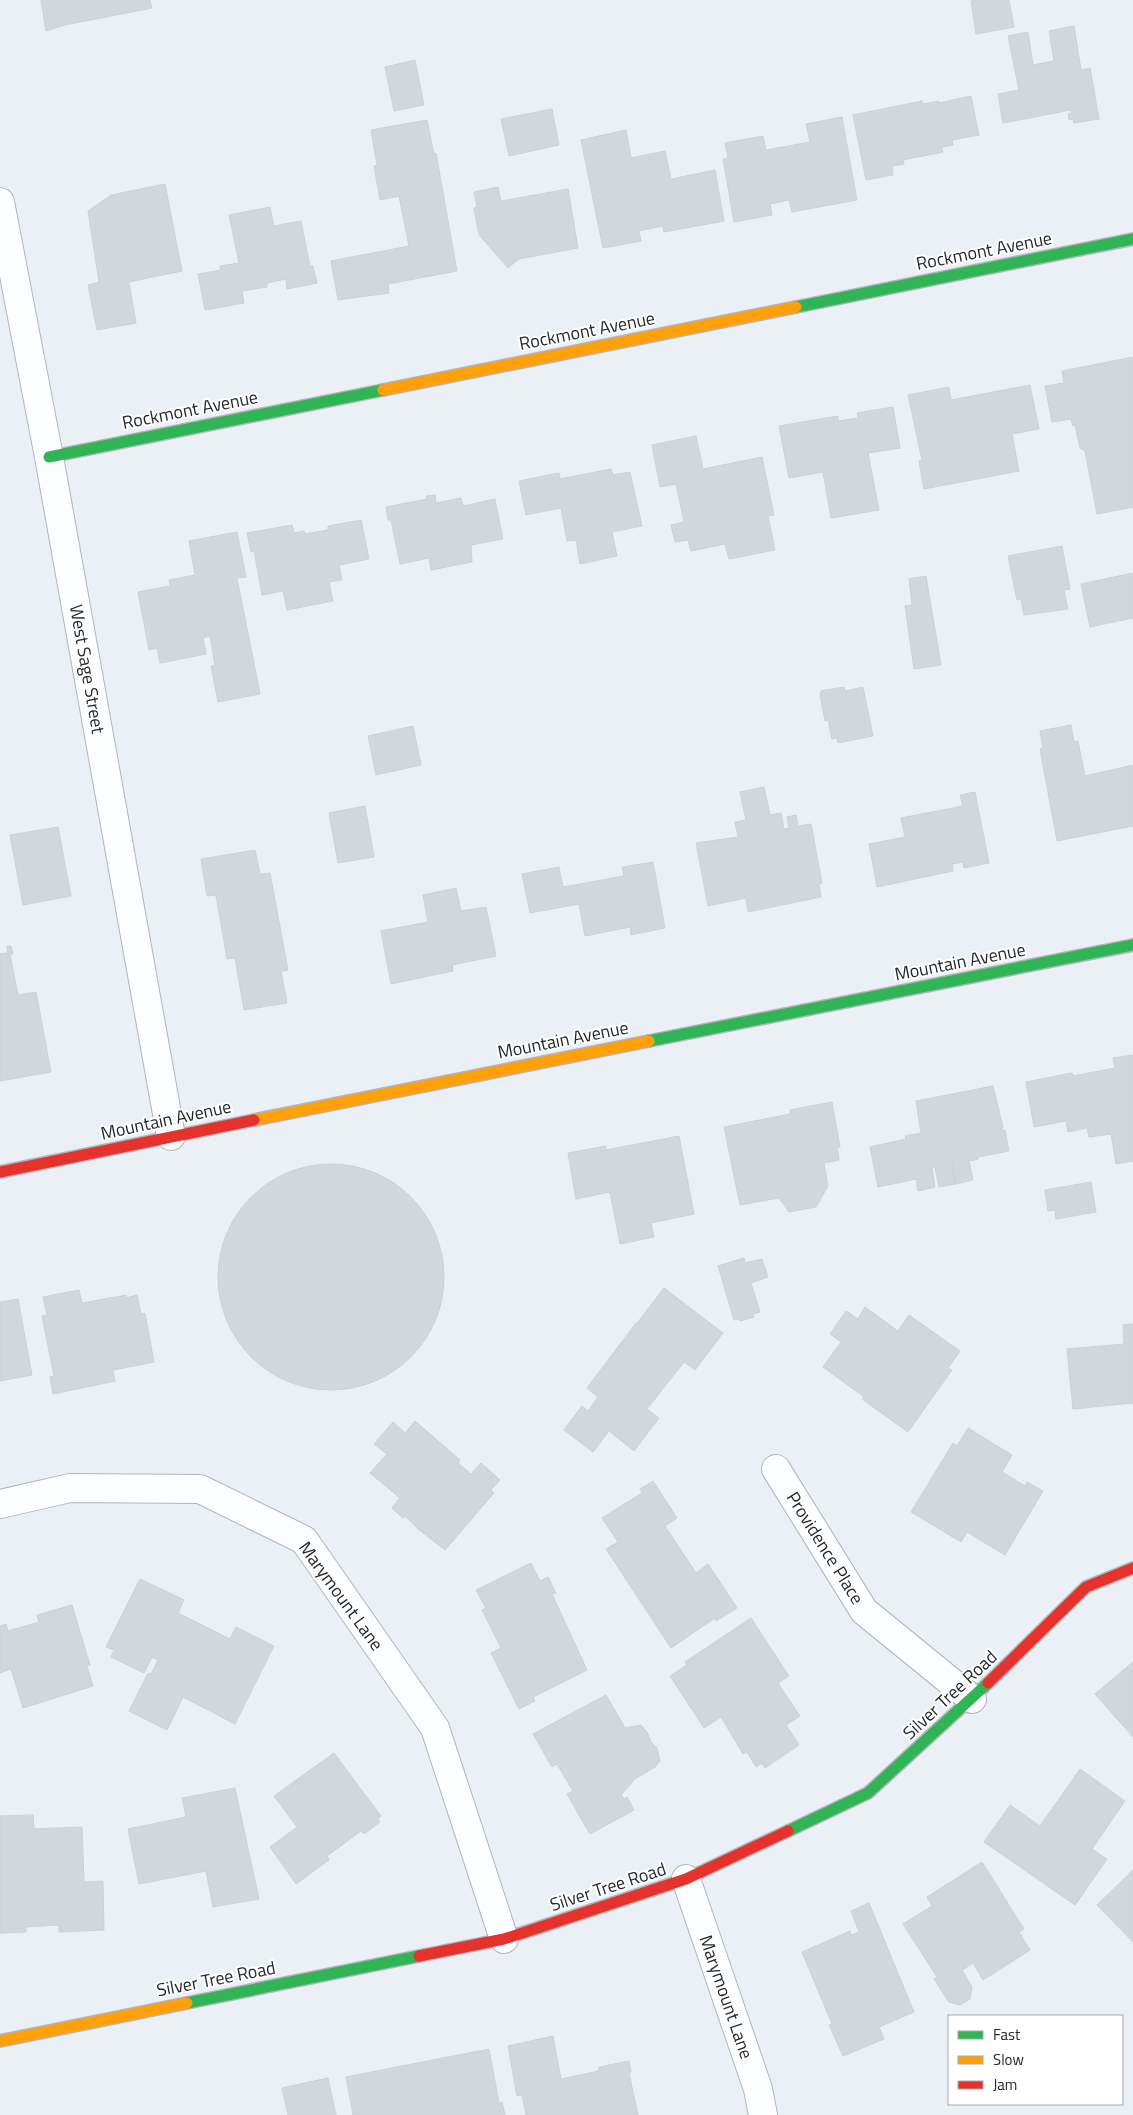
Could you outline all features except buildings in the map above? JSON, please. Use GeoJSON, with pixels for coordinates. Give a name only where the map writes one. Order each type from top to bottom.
{"type":"FeatureCollection","features":[{"type":"Feature","properties":{"kind":"street","name":"West Sage Street"},"geometry":{"type":"LineString","coordinates":[[0,202],[171,1136]]}},
{"type":"Feature","properties":{"kind":"street","name":"Rockmont Avenue"},"geometry":{"type":"LineString","coordinates":[[48,457],[1133,239]]}},
{"type":"Feature","properties":{"kind":"street","name":"Mountain Avenue"},"geometry":{"type":"LineString","coordinates":[[0,1172],[171,1136],[1133,945]]}},
{"type":"Feature","properties":{"kind":"street","name":"Providence Place"},"geometry":{"type":"LineString","coordinates":[[776,1469],[864,1611],[972,1699]]}},
{"type":"Feature","properties":{"kind":"street","name":"Marymount Lane"},"geometry":{"type":"LineString","coordinates":[[0,1504],[70,1488],[200,1489],[304,1540],[435,1728],[504,1939]]}},
{"type":"Feature","properties":{"kind":"street","name":"Silver Tree Road"},"geometry":{"type":"LineString","coordinates":[[0,2041],[504,1939],[686,1879],[868,1793],[972,1699],[1086,1588],[1133,1568]]}},
{"type":"Feature","properties":{"kind":"street","name":"Marymount Lane"},"geometry":{"type":"LineString","coordinates":[[686,1879],[758,2089],[763,2115]]}},
{"type":"Feature","properties":{"kind":"traffic: fast"},"geometry":{"type":"LineString","coordinates":[[796,307],[1133,239]]}},
{"type":"Feature","properties":{"kind":"traffic: fast"},"geometry":{"type":"LineString","coordinates":[[49,457],[383,390]]}},
{"type":"Feature","properties":{"kind":"traffic: fast"},"geometry":{"type":"LineString","coordinates":[[649,1041],[1133,945]]}},
{"type":"Feature","properties":{"kind":"traffic: fast"},"geometry":{"type":"LineString","coordinates":[[788,1831],[868,1793],[988,1683]]}},
{"type":"Feature","properties":{"kind":"traffic: fast"},"geometry":{"type":"LineString","coordinates":[[187,2003],[419,1956]]}},
{"type":"Feature","properties":{"kind":"traffic: slow"},"geometry":{"type":"LineString","coordinates":[[383,390],[796,307]]}},
{"type":"Feature","properties":{"kind":"traffic: slow"},"geometry":{"type":"LineString","coordinates":[[254,1120],[649,1041]]}},
{"type":"Feature","properties":{"kind":"traffic: slow"},"geometry":{"type":"LineString","coordinates":[[0,2041],[187,2003]]}},
{"type":"Feature","properties":{"kind":"traffic: jam"},"geometry":{"type":"LineString","coordinates":[[0,1172],[254,1120]]}},
{"type":"Feature","properties":{"kind":"traffic: jam"},"geometry":{"type":"LineString","coordinates":[[988,1683],[1086,1587],[1133,1568]]}},
{"type":"Feature","properties":{"kind":"traffic: jam"},"geometry":{"type":"LineString","coordinates":[[419,1956],[504,1939],[686,1879],[788,1831]]}}]}
